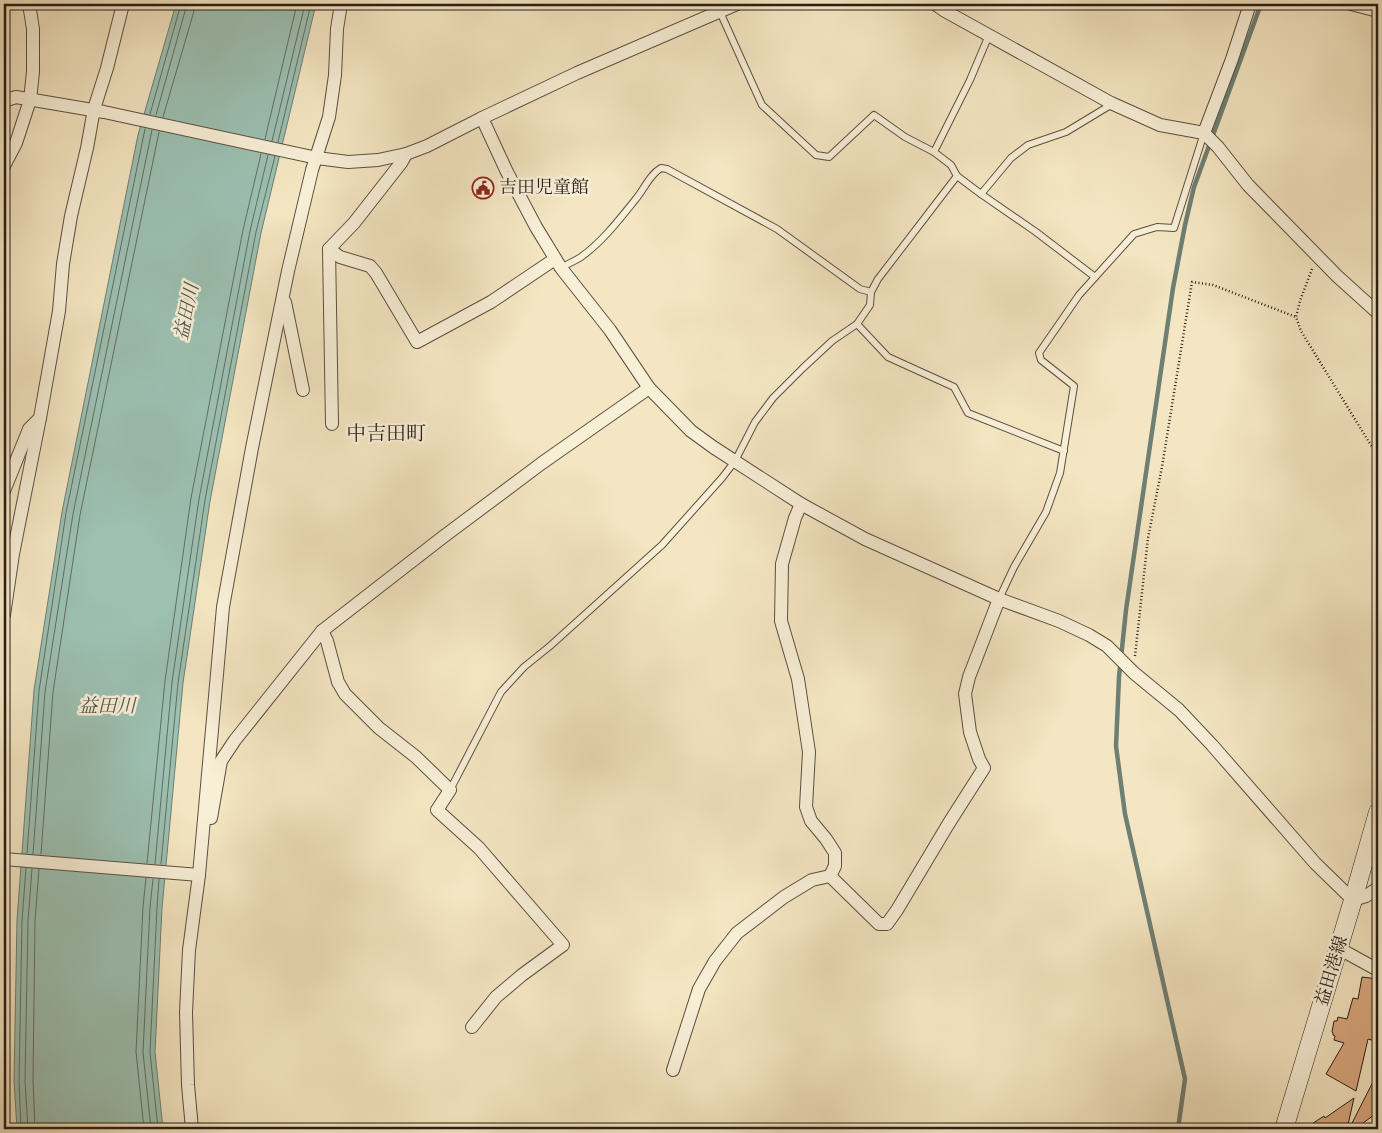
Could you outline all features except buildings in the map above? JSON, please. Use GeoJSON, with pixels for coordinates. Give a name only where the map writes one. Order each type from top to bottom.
{"type":"FeatureCollection","features":[{"type":"Feature","properties":{"kind":"main road","name":"益田港線"},"geometry":{"type":"LineString","coordinates":[[1284,1129],[1354,900],[1378,812]]}},
{"type":"Feature","properties":{"kind":"street"},"geometry":{"type":"LineString","coordinates":[[4,166],[16,143],[30,100],[33,72],[33,28],[29,4]]}},
{"type":"Feature","properties":{"kind":"street"},"geometry":{"type":"LineString","coordinates":[[4,615],[13,554],[59,311],[63,264],[71,216],[87,148],[99,110],[123,4]]}},
{"type":"Feature","properties":{"kind":"street"},"geometry":{"type":"LineString","coordinates":[[192,1129],[188,1085],[186,1012],[193,875],[201,839],[223,607],[252,448],[312,170],[311,156],[330,109],[341,4]]}},
{"type":"Feature","properties":{"kind":"street"},"geometry":{"type":"LineString","coordinates":[[4,101],[16,97],[99,110],[311,156],[348,162],[378,160],[406,154],[427,146],[482,118],[718,8],[737,4]]}},
{"type":"Feature","properties":{"kind":"street"},"geometry":{"type":"LineString","coordinates":[[935,4],[1111,103],[1160,125],[1204,133],[1218,147],[1248,185],[1337,276],[1378,313]]}},
{"type":"Feature","properties":{"kind":"street"},"geometry":{"type":"LineString","coordinates":[[1204,133],[1232,59],[1250,4]]}},
{"type":"Feature","properties":{"kind":"street"},"geometry":{"type":"LineString","coordinates":[[1351,4],[1378,11]]}},
{"type":"Feature","properties":{"kind":"street"},"geometry":{"type":"LineString","coordinates":[[482,118],[507,172],[558,264],[610,330],[649,388],[692,431],[712,447],[802,504],[865,538],[999,599],[1059,621],[1107,646],[1179,710],[1212,745],[1315,864],[1354,900],[1366,896],[1378,888]]}},
{"type":"Feature","properties":{"kind":"street"},"geometry":{"type":"LineString","coordinates":[[332,424],[329,249],[354,223],[401,164],[406,154]]}},
{"type":"Feature","properties":{"kind":"street"},"geometry":{"type":"LineString","coordinates":[[329,249],[340,257],[370,266],[417,342],[558,264]]}},
{"type":"Feature","properties":{"kind":"street"},"geometry":{"type":"LineString","coordinates":[[284,294],[302,390]]}},
{"type":"Feature","properties":{"kind":"street"},"geometry":{"type":"LineString","coordinates":[[201,839],[209,827],[221,761],[235,740],[322,631],[542,463],[649,388]]}},
{"type":"Feature","properties":{"kind":"street"},"geometry":{"type":"LineString","coordinates":[[4,491],[29,429],[40,418]]}},
{"type":"Feature","properties":{"kind":"street"},"geometry":{"type":"LineString","coordinates":[[802,504],[795,518],[782,564],[781,621],[798,679],[809,752],[806,807],[811,821],[835,853],[835,866],[830,876]]}},
{"type":"Feature","properties":{"kind":"street"},"geometry":{"type":"LineString","coordinates":[[830,876],[879,924],[888,924],[984,768],[970,732],[965,694],[969,677],[999,599]]}},
{"type":"Feature","properties":{"kind":"street"},"geometry":{"type":"LineString","coordinates":[[322,631],[327,641],[338,682],[345,694],[379,728],[416,757],[450,790],[438,810],[479,848],[563,945],[496,997],[472,1027]]}},
{"type":"Feature","properties":{"kind":"street"},"geometry":{"type":"LineString","coordinates":[[4,859],[193,875]]}},
{"type":"Feature","properties":{"kind":"street"},"geometry":{"type":"LineString","coordinates":[[673,1070],[699,989],[714,962],[737,933],[784,897],[812,880],[830,876]]}},
{"type":"Feature","properties":{"kind":"street"},"geometry":{"type":"LineString","coordinates":[[1338,948],[1378,970]]}},
{"type":"Feature","properties":{"kind":"lane"},"geometry":{"type":"LineString","coordinates":[[718,8],[762,105],[816,155],[829,156],[874,115],[905,136],[934,152],[951,165],[957,176],[1095,277]]}},
{"type":"Feature","properties":{"kind":"lane"},"geometry":{"type":"LineString","coordinates":[[934,152],[970,80],[989,35]]}},
{"type":"Feature","properties":{"kind":"lane"},"geometry":{"type":"LineString","coordinates":[[981,194],[1011,158],[1028,145],[1066,132],[1111,103]]}},
{"type":"Feature","properties":{"kind":"lane"},"geometry":{"type":"LineString","coordinates":[[999,599],[1014,567],[1046,512],[1060,473],[1064,451],[1074,386],[1041,360],[1039,352],[1079,296],[1134,234],[1157,227],[1174,228],[1204,133]]}},
{"type":"Feature","properties":{"kind":"lane"},"geometry":{"type":"LineString","coordinates":[[558,264],[581,257],[597,243],[622,216],[655,171],[661,168],[667,169],[777,229],[860,289],[871,292]]}},
{"type":"Feature","properties":{"kind":"lane"},"geometry":{"type":"LineString","coordinates":[[450,790],[501,692],[524,667],[662,545],[722,478],[735,461],[755,422],[773,398],[832,341],[857,324],[870,305],[871,292],[878,279],[957,176]]}},
{"type":"Feature","properties":{"kind":"lane"},"geometry":{"type":"LineString","coordinates":[[857,324],[888,357],[954,387],[968,413],[1064,451]]}},
{"type":"Feature","properties":{"kind":"path"},"geometry":{"type":"LineString","coordinates":[[1317,256],[1302,294],[1296,317],[1302,331],[1378,455]]}},
{"type":"Feature","properties":{"kind":"path"},"geometry":{"type":"LineString","coordinates":[[1134,672],[1148,538],[1164,457],[1192,282],[1213,285],[1296,317]]}},
{"type":"Feature","properties":{"kind":"water","name":"益田川"},"geometry":{"type":"Polygon","coordinates":[[[176,4],[316,4],[261,233],[210,501],[183,683],[162,908],[155,1052],[163,1129],[17,1129],[14,1081],[17,920],[34,690],[62,512],[138,135],[176,4]]]}},
{"type":"Feature","properties":{"kind":"waterway"},"geometry":{"type":"LineString","coordinates":[[1178,1129],[1185,1079],[1125,814],[1116,746],[1119,677],[1126,610],[1173,288],[1185,225],[1194,187],[1261,4]]}},
{"type":"Feature","properties":{"kind":"place","name":"吉田児童館"},"geometry":{"type":"Point","coordinates":[483,188]}},
{"type":"Feature","properties":{"kind":"district","name":"中吉田町"},"geometry":{"type":"Point","coordinates":[386,434]}}]}
